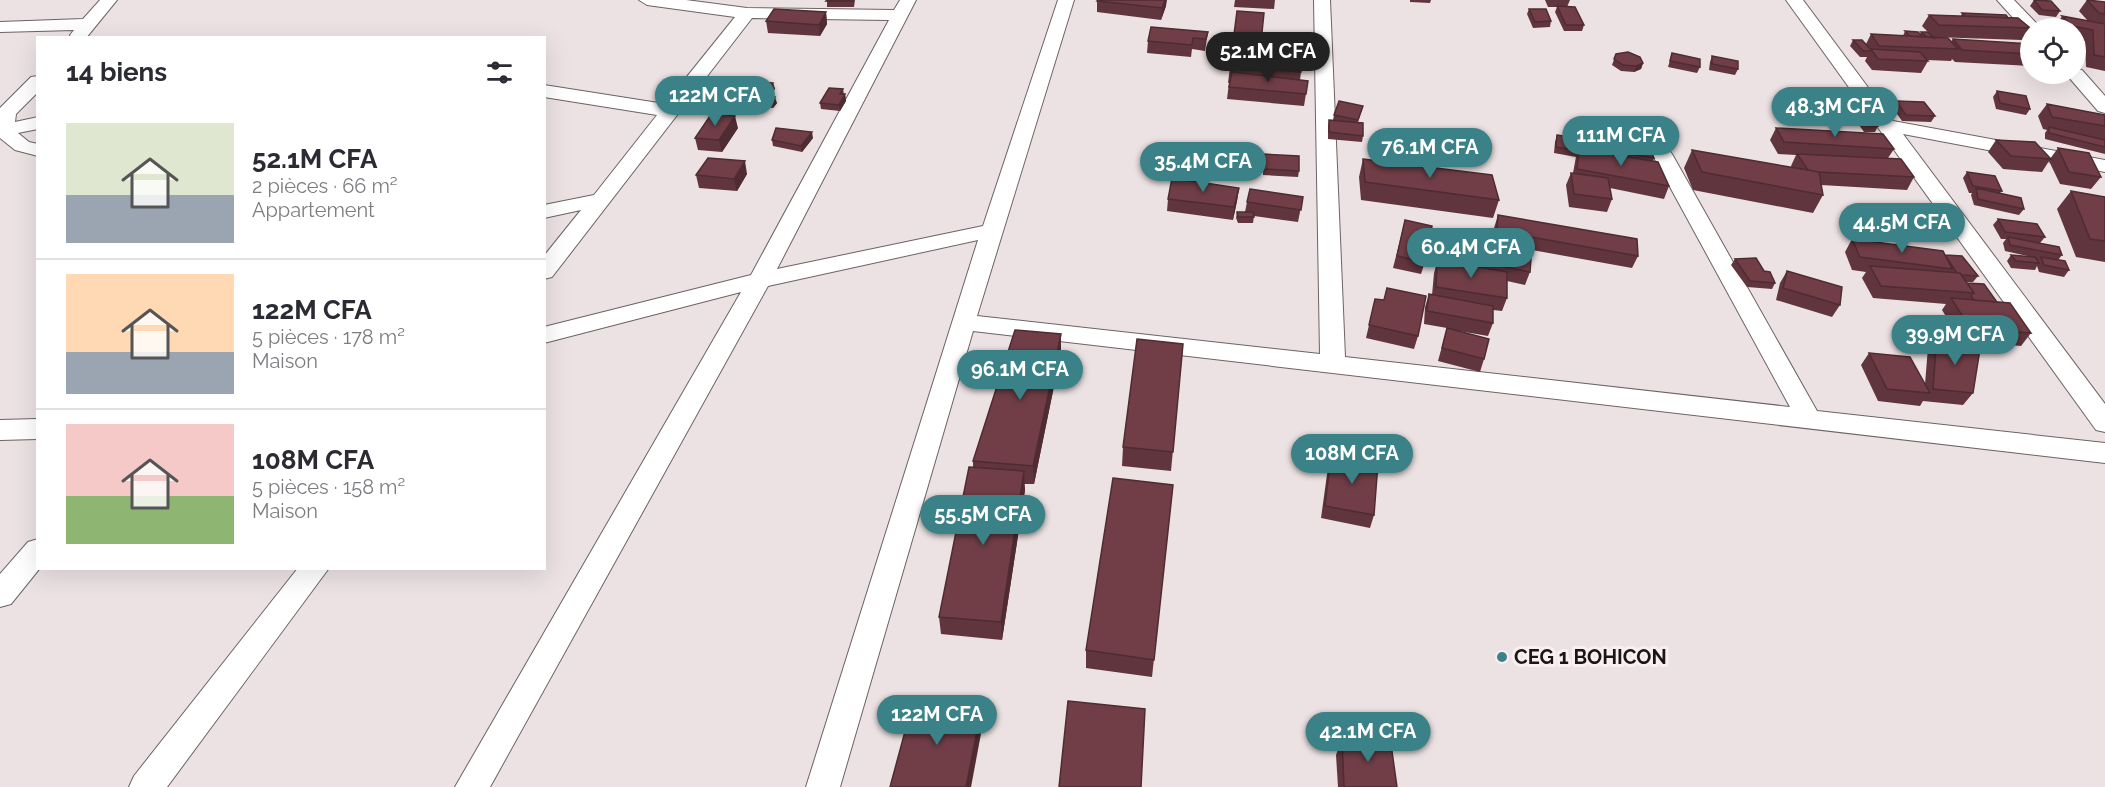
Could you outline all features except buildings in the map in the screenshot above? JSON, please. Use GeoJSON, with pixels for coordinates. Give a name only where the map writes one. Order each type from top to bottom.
{"type":"FeatureCollection","features":[{"type":"Feature","properties":{"kind":"street"},"geometry":{"type":"LineString","coordinates":[[78,36],[109,0]]}},
{"type":"Feature","properties":{"kind":"street"},"geometry":{"type":"LineString","coordinates":[[472,787],[760,280],[904,8],[747,13],[647,0]]}},
{"type":"Feature","properties":{"kind":"street"},"geometry":{"type":"LineString","coordinates":[[823,787],[963,322],[1066,0]]}},
{"type":"Feature","properties":{"kind":"street"},"geometry":{"type":"LineString","coordinates":[[1322,0],[1333,364]]}},
{"type":"Feature","properties":{"kind":"street"},"geometry":{"type":"LineString","coordinates":[[1794,0],[2105,423]]}},
{"type":"Feature","properties":{"kind":"street"},"geometry":{"type":"LineString","coordinates":[[2005,0],[2022,18]]}},
{"type":"Feature","properties":{"kind":"street"},"geometry":{"type":"LineString","coordinates":[[546,269],[747,13]]}},
{"type":"Feature","properties":{"kind":"street"},"geometry":{"type":"LineString","coordinates":[[0,27],[89,24]]}},
{"type":"Feature","properties":{"kind":"street"},"geometry":{"type":"LineString","coordinates":[[3,118],[36,83]]}},
{"type":"Feature","properties":{"kind":"street"},"geometry":{"type":"LineString","coordinates":[[2084,84],[2105,107]]}},
{"type":"Feature","properties":{"kind":"street"},"geometry":{"type":"LineString","coordinates":[[546,91],[670,111]]}},
{"type":"Feature","properties":{"kind":"street"},"geometry":{"type":"LineString","coordinates":[[3,118],[36,123]]}},
{"type":"Feature","properties":{"kind":"street"},"geometry":{"type":"LineString","coordinates":[[3,118],[22,146],[36,150]]}},
{"type":"Feature","properties":{"kind":"street"},"geometry":{"type":"LineString","coordinates":[[1886,125],[2105,166]]}},
{"type":"Feature","properties":{"kind":"street"},"geometry":{"type":"LineString","coordinates":[[1662,154],[1809,419]]}},
{"type":"Feature","properties":{"kind":"street"},"geometry":{"type":"LineString","coordinates":[[546,212],[602,199]]}},
{"type":"Feature","properties":{"kind":"street"},"geometry":{"type":"LineString","coordinates":[[546,334],[760,280],[993,230]]}},
{"type":"Feature","properties":{"kind":"street"},"geometry":{"type":"LineString","coordinates":[[963,322],[2105,453]]}},
{"type":"Feature","properties":{"kind":"street"},"geometry":{"type":"LineString","coordinates":[[0,430],[36,429]]}},
{"type":"Feature","properties":{"kind":"street"},"geometry":{"type":"LineString","coordinates":[[0,595],[36,552]]}},
{"type":"Feature","properties":{"kind":"street"},"geometry":{"type":"LineString","coordinates":[[146,787],[313,570]]}},
{"type":"Feature","properties":{"kind":"place","name":"CEG 1 BOHICON"},"geometry":{"type":"Point","coordinates":[1502,657]}}]}
